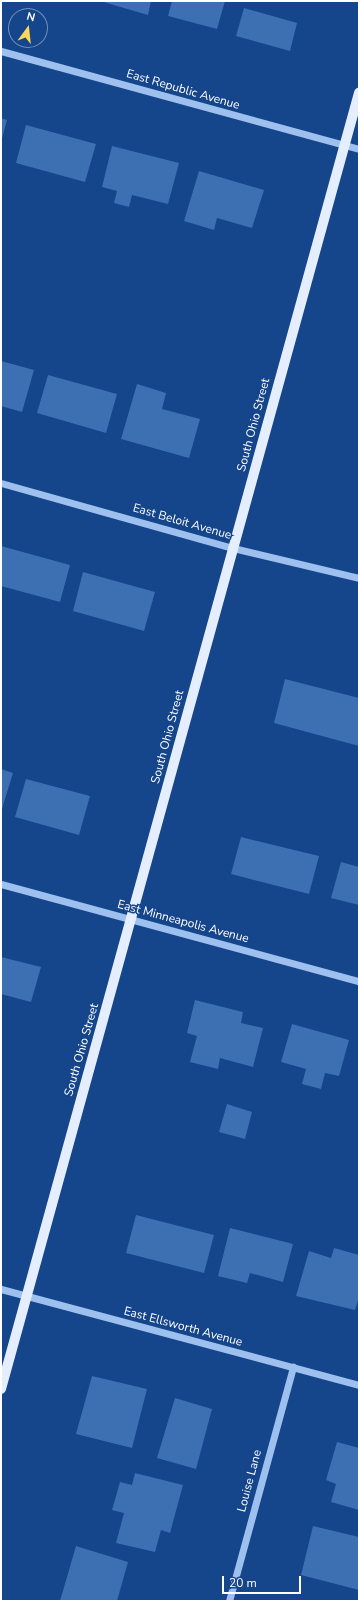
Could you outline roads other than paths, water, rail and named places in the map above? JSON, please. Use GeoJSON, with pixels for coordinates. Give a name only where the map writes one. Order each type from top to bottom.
{"type":"FeatureCollection","features":[{"type":"Feature","properties":{"kind":"main road","name":"South Ohio Street"},"geometry":{"type":"LineString","coordinates":[[1,1389],[359,93]]}},
{"type":"Feature","properties":{"kind":"street","name":"East Republic Avenue"},"geometry":{"type":"LineString","coordinates":[[1,51],[359,149]]}},
{"type":"Feature","properties":{"kind":"street","name":"East Beloit Avenue"},"geometry":{"type":"LineString","coordinates":[[1,483],[233,548],[359,578]]}},
{"type":"Feature","properties":{"kind":"street","name":"East Minneapolis Avenue"},"geometry":{"type":"LineString","coordinates":[[1,884],[359,981]]}},
{"type":"Feature","properties":{"kind":"street","name":"East Ellsworth Avenue"},"geometry":{"type":"LineString","coordinates":[[1,1289],[359,1385]]}},
{"type":"Feature","properties":{"kind":"street","name":"Louise Lane"},"geometry":{"type":"LineString","coordinates":[[229,1601],[293,1368]]}}]}
